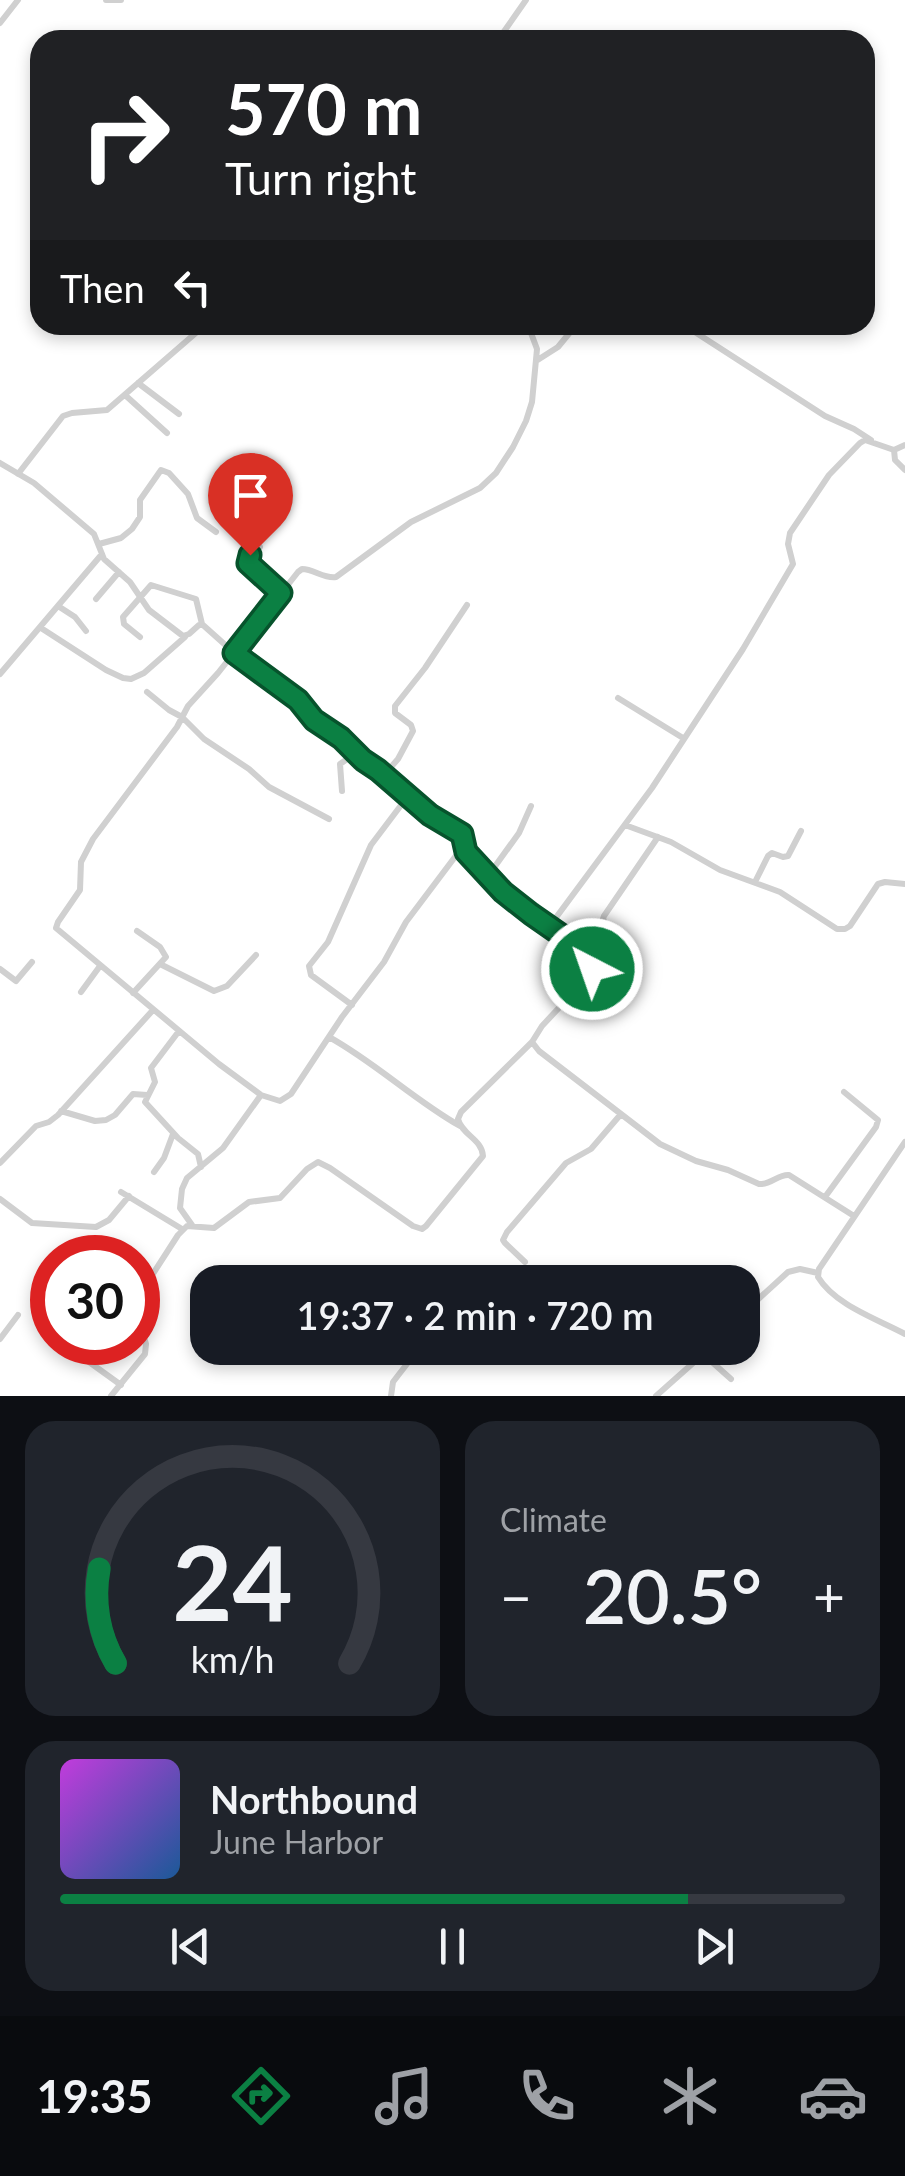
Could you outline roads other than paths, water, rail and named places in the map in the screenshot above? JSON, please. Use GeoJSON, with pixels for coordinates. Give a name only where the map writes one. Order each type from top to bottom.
{"type":"FeatureCollection","features":[{"type":"Feature","properties":{"kind":"street"},"geometry":{"type":"LineString","coordinates":[[0,23],[18,0]]}},
{"type":"Feature","properties":{"kind":"street"},"geometry":{"type":"LineString","coordinates":[[106,0],[121,0]]}},
{"type":"Feature","properties":{"kind":"street"},"geometry":{"type":"LineString","coordinates":[[505,30],[526,0]]}},
{"type":"Feature","properties":{"kind":"street"},"geometry":{"type":"LineString","coordinates":[[18,474],[63,416],[107,410],[193,335]]}},
{"type":"Feature","properties":{"kind":"street"},"geometry":{"type":"LineString","coordinates":[[464,845],[406,922],[384,962],[290,1094],[280,1101],[261,1096],[178,1031],[59,932],[56,925],[80,890],[81,862],[91,842],[178,728],[188,706],[302,568],[331,578],[340,576],[411,522],[485,484],[505,461],[532,402],[536,345],[532,335]]}},
{"type":"Feature","properties":{"kind":"street"},"geometry":{"type":"LineString","coordinates":[[536,361],[558,347],[568,335]]}},
{"type":"Feature","properties":{"kind":"street"},"geometry":{"type":"LineString","coordinates":[[699,335],[825,416],[894,450],[905,445]]}},
{"type":"Feature","properties":{"kind":"street"},"geometry":{"type":"LineString","coordinates":[[138,383],[179,414]]}},
{"type":"Feature","properties":{"kind":"street"},"geometry":{"type":"LineString","coordinates":[[125,394],[167,433]]}},
{"type":"Feature","properties":{"kind":"street"},"geometry":{"type":"LineString","coordinates":[[550,926],[625,825],[743,649],[789,574],[793,564],[788,539],[827,478],[860,442],[872,441]]}},
{"type":"Feature","properties":{"kind":"street"},"geometry":{"type":"LineString","coordinates":[[894,450],[895,460],[905,470]]}},
{"type":"Feature","properties":{"kind":"street"},"geometry":{"type":"LineString","coordinates":[[0,463],[45,492],[94,534],[102,554],[130,582],[149,610],[186,636]]}},
{"type":"Feature","properties":{"kind":"street"},"geometry":{"type":"LineString","coordinates":[[99,544],[121,538],[132,529],[140,517],[140,500],[161,470],[169,473],[188,494],[194,515],[216,532]]}},
{"type":"Feature","properties":{"kind":"street"},"geometry":{"type":"LineString","coordinates":[[260,547],[250,555],[248,563],[281,593]]}},
{"type":"Feature","properties":{"kind":"street"},"geometry":{"type":"LineString","coordinates":[[0,674],[102,554]]}},
{"type":"Feature","properties":{"kind":"street"},"geometry":{"type":"LineString","coordinates":[[96,599],[119,572]]}},
{"type":"Feature","properties":{"kind":"street"},"geometry":{"type":"LineString","coordinates":[[140,637],[122,620],[151,585],[193,596],[203,625],[298,700],[314,720],[341,738],[434,818],[462,834],[466,852],[516,903],[593,959]]}},
{"type":"Feature","properties":{"kind":"street"},"geometry":{"type":"LineString","coordinates":[[384,775],[413,731],[395,712],[395,706],[467,605]]}},
{"type":"Feature","properties":{"kind":"street"},"geometry":{"type":"LineString","coordinates":[[58,606],[75,617],[86,631]]}},
{"type":"Feature","properties":{"kind":"street"},"geometry":{"type":"LineString","coordinates":[[40,628],[115,674],[131,679],[144,674],[196,626],[203,625]]}},
{"type":"Feature","properties":{"kind":"street"},"geometry":{"type":"LineString","coordinates":[[147,692],[269,787],[329,820]]}},
{"type":"Feature","properties":{"kind":"street"},"geometry":{"type":"LineString","coordinates":[[618,698],[683,738]]}},
{"type":"Feature","properties":{"kind":"street"},"geometry":{"type":"LineString","coordinates":[[342,791],[340,764],[356,753]]}},
{"type":"Feature","properties":{"kind":"street"},"geometry":{"type":"LineString","coordinates":[[352,1005],[316,979],[309,966],[328,942],[371,845],[408,796]]}},
{"type":"Feature","properties":{"kind":"street"},"geometry":{"type":"LineString","coordinates":[[488,876],[515,840],[531,806]]}},
{"type":"Feature","properties":{"kind":"street"},"geometry":{"type":"LineString","coordinates":[[625,825],[793,899],[841,929],[854,922],[878,884],[905,884]]}},
{"type":"Feature","properties":{"kind":"street"},"geometry":{"type":"LineString","coordinates":[[755,882],[770,854],[788,856],[801,830]]}},
{"type":"Feature","properties":{"kind":"street"},"geometry":{"type":"LineString","coordinates":[[460,1126],[458,1119],[467,1105],[532,1042],[588,975],[609,932],[604,916],[658,837]]}},
{"type":"Feature","properties":{"kind":"street"},"geometry":{"type":"LineString","coordinates":[[133,993],[166,957],[164,951],[138,931]]}},
{"type":"Feature","properties":{"kind":"street"},"geometry":{"type":"LineString","coordinates":[[160,964],[214,991],[226,986],[256,955]]}},
{"type":"Feature","properties":{"kind":"street"},"geometry":{"type":"LineString","coordinates":[[0,969],[16,981],[32,962]]}},
{"type":"Feature","properties":{"kind":"street"},"geometry":{"type":"LineString","coordinates":[[81,992],[100,966]]}},
{"type":"Feature","properties":{"kind":"street"},"geometry":{"type":"LineString","coordinates":[[0,1163],[36,1126],[50,1122],[61,1111],[153,1010]]}},
{"type":"Feature","properties":{"kind":"street"},"geometry":{"type":"LineString","coordinates":[[178,1031],[153,1064],[155,1082],[144,1100],[198,1154],[201,1167]]}},
{"type":"Feature","properties":{"kind":"street"},"geometry":{"type":"LineString","coordinates":[[160,1263],[182,1229],[192,1225],[214,1228],[249,1202],[280,1198],[318,1162],[413,1226],[422,1228],[483,1156],[479,1144],[460,1126],[329,1036]]}},
{"type":"Feature","properties":{"kind":"street"},"geometry":{"type":"LineString","coordinates":[[532,1042],[660,1144],[759,1184],[789,1175],[854,1216]]}},
{"type":"Feature","properties":{"kind":"street"},"geometry":{"type":"LineString","coordinates":[[826,1197],[877,1123],[876,1117],[844,1092]]}},
{"type":"Feature","properties":{"kind":"street"},"geometry":{"type":"LineString","coordinates":[[61,1111],[94,1121],[106,1120],[130,1096],[148,1095]]}},
{"type":"Feature","properties":{"kind":"street"},"geometry":{"type":"LineString","coordinates":[[192,1225],[180,1203],[187,1178],[223,1148],[261,1096]]}},
{"type":"Feature","properties":{"kind":"street"},"geometry":{"type":"LineString","coordinates":[[525,1262],[505,1243],[507,1232],[566,1163],[592,1148],[621,1114]]}},
{"type":"Feature","properties":{"kind":"street"},"geometry":{"type":"LineString","coordinates":[[154,1172],[174,1134]]}},
{"type":"Feature","properties":{"kind":"street"},"geometry":{"type":"LineString","coordinates":[[905,1142],[818,1272],[823,1285],[842,1300],[905,1334]]}},
{"type":"Feature","properties":{"kind":"street"},"geometry":{"type":"LineString","coordinates":[[0,1199],[32,1223],[96,1226],[109,1220],[125,1194],[182,1229]]}},
{"type":"Feature","properties":{"kind":"street"},"geometry":{"type":"LineString","coordinates":[[760,1298],[788,1272],[818,1272]]}},
{"type":"Feature","properties":{"kind":"street"},"geometry":{"type":"LineString","coordinates":[[0,1338],[18,1315]]}},
{"type":"Feature","properties":{"kind":"street"},"geometry":{"type":"LineString","coordinates":[[94,1365],[121,1384]]}},
{"type":"Feature","properties":{"kind":"street"},"geometry":{"type":"LineString","coordinates":[[111,1396],[137,1365]]}},
{"type":"Feature","properties":{"kind":"street"},"geometry":{"type":"LineString","coordinates":[[391,1396],[393,1382],[406,1365]]}},
{"type":"Feature","properties":{"kind":"street"},"geometry":{"type":"LineString","coordinates":[[656,1396],[690,1365]]}},
{"type":"Feature","properties":{"kind":"street"},"geometry":{"type":"LineString","coordinates":[[719,1365],[732,1380]]}}]}
